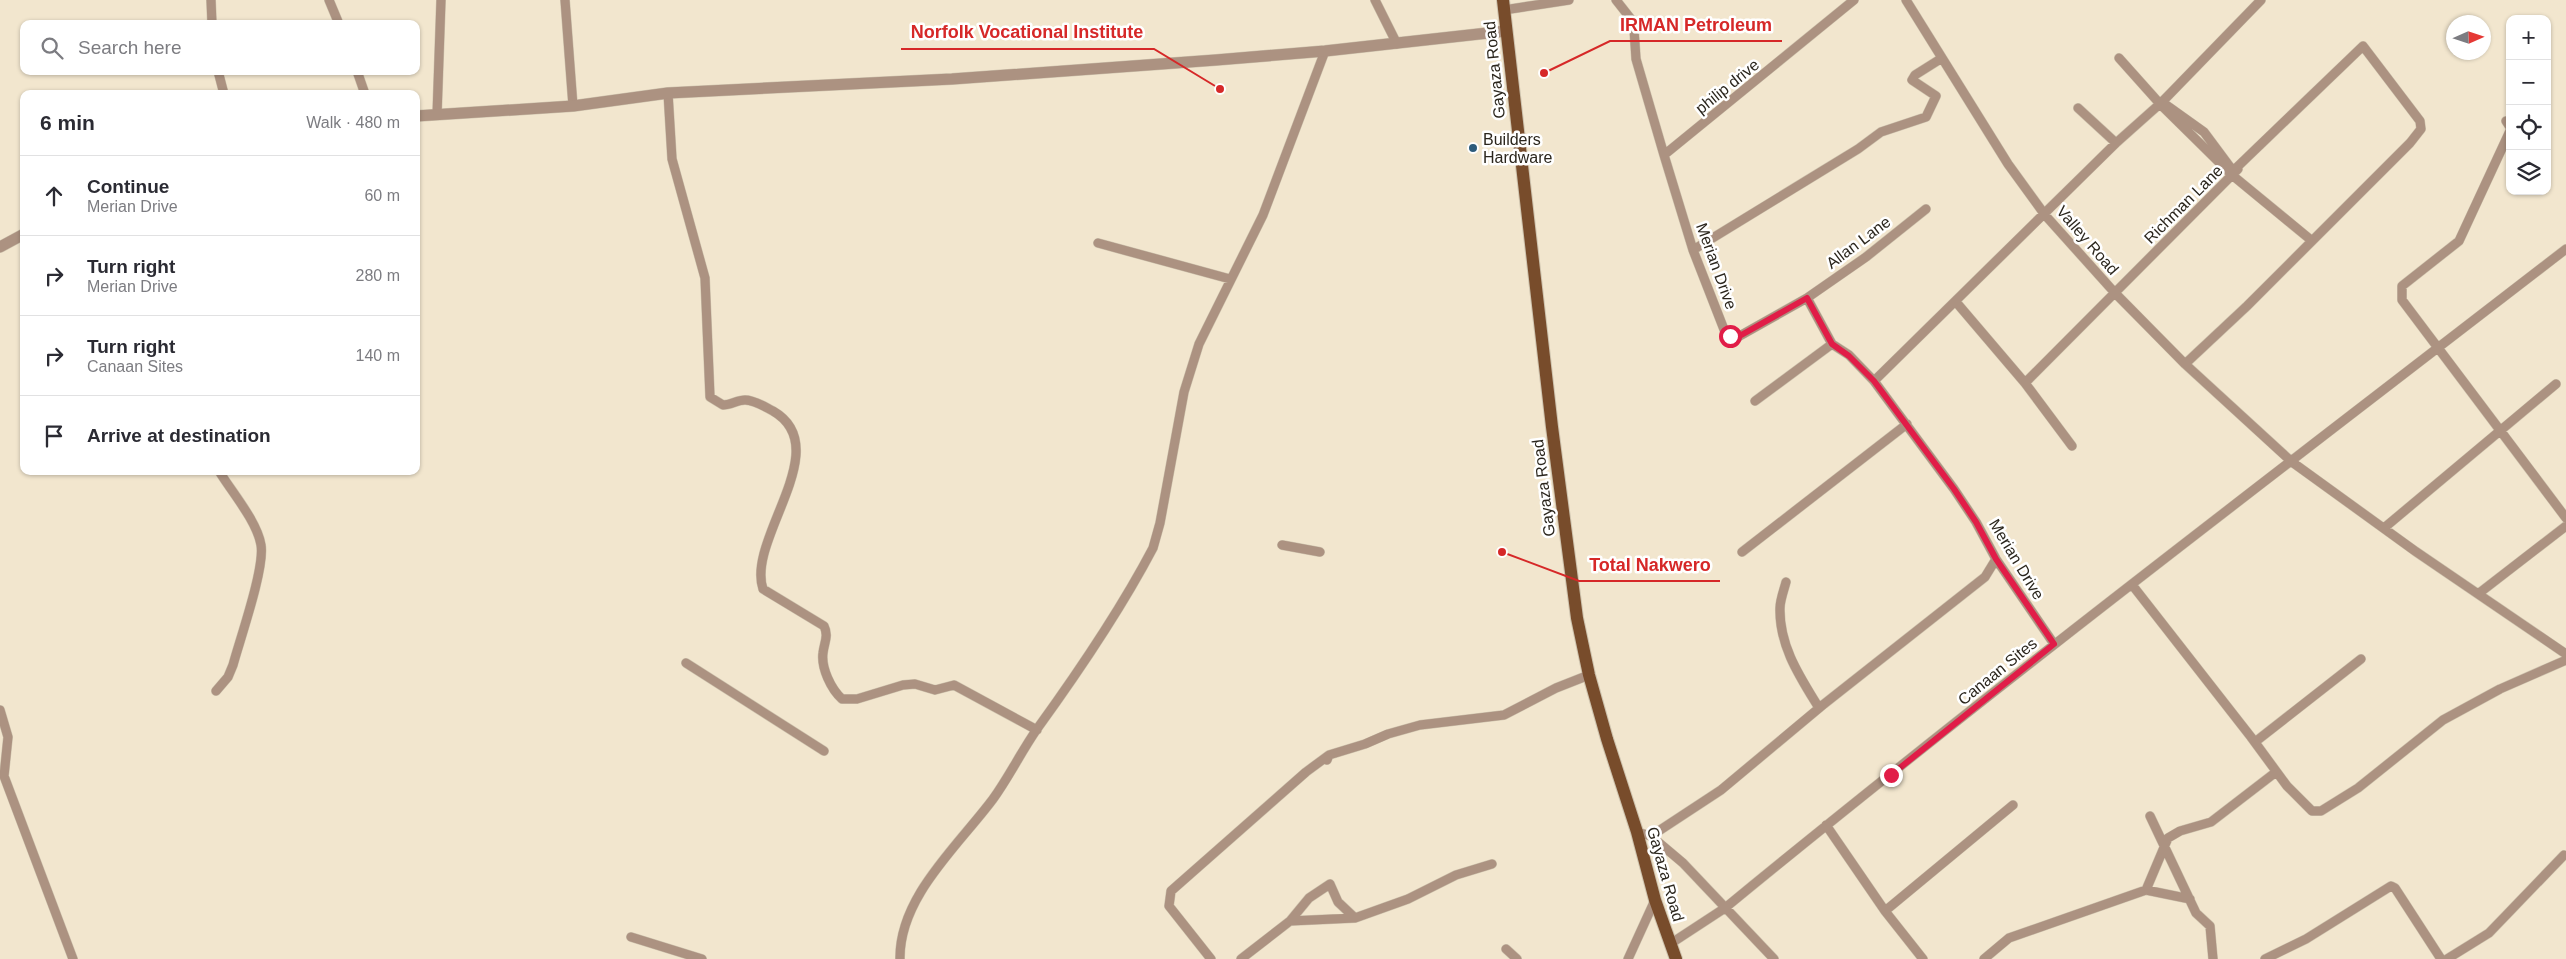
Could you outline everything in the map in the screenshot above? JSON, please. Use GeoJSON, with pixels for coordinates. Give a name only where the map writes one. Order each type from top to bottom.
{"type":"FeatureCollection","features":[{"type":"Feature","properties":{"kind":"main road","name":"Gayaza Road"},"geometry":{"type":"LineString","coordinates":[[1503,5],[1571,583],[1589,675],[1637,832],[1655,900],[1676,959]]}},
{"type":"Feature","properties":{"kind":"street"},"geometry":{"type":"LineString","coordinates":[[211,0],[212,20]]}},
{"type":"Feature","properties":{"kind":"street"},"geometry":{"type":"LineString","coordinates":[[330,0],[338,20]]}},
{"type":"Feature","properties":{"kind":"street"},"geometry":{"type":"LineString","coordinates":[[437,115],[441,0]]}},
{"type":"Feature","properties":{"kind":"street"},"geometry":{"type":"LineString","coordinates":[[565,0],[573,106]]}},
{"type":"Feature","properties":{"kind":"street"},"geometry":{"type":"LineString","coordinates":[[1375,0],[1396,44]]}},
{"type":"Feature","properties":{"kind":"street"},"geometry":{"type":"LineString","coordinates":[[1503,5],[1569,0]]}},
{"type":"Feature","properties":{"kind":"street","name":"Merian Drive"},"geometry":{"type":"LineString","coordinates":[[1616,0],[1631,19],[1634,29],[1636,59],[1664,156],[1693,250],[1726,332],[1736,338],[1807,298],[1832,344],[1849,356],[1874,381],[1907,424],[1976,522],[1996,559],[2054,644]]}},
{"type":"Feature","properties":{"kind":"street","name":"philip drive"},"geometry":{"type":"LineString","coordinates":[[1664,156],[1854,0]]}},
{"type":"Feature","properties":{"kind":"street","name":"Valley Road"},"geometry":{"type":"LineString","coordinates":[[1906,0],[2008,164],[2045,214],[2115,293],[2185,364],[2292,462],[2566,654]]}},
{"type":"Feature","properties":{"kind":"street"},"geometry":{"type":"LineString","coordinates":[[1874,381],[2116,143],[2162,103],[2261,0]]}},
{"type":"Feature","properties":{"kind":"street"},"geometry":{"type":"LineString","coordinates":[[420,116],[573,106],[668,93],[952,79],[1325,51],[1506,31]]}},
{"type":"Feature","properties":{"kind":"street"},"geometry":{"type":"LineString","coordinates":[[2162,103],[2204,132],[2233,171],[2363,46],[2420,121],[2421,129],[2410,143],[2247,306],[2185,364]]}},
{"type":"Feature","properties":{"kind":"street","name":"Richman Lane"},"geometry":{"type":"LineString","coordinates":[[2025,383],[2363,46]]}},
{"type":"Feature","properties":{"kind":"street"},"geometry":{"type":"LineString","coordinates":[[900,959],[903,927],[917,899],[993,799],[1037,730],[1068,688],[1153,548],[1160,523],[1187,381],[1200,344],[1230,279],[1263,215],[1325,51]]}},
{"type":"Feature","properties":{"kind":"street"},"geometry":{"type":"LineString","coordinates":[[1693,250],[1858,149],[1881,132],[1926,116],[1936,96],[1912,80],[1915,74],[1942,58]]}},
{"type":"Feature","properties":{"kind":"street"},"geometry":{"type":"LineString","coordinates":[[2119,58],[2232,175],[2311,240]]}},
{"type":"Feature","properties":{"kind":"street"},"geometry":{"type":"LineString","coordinates":[[219,75],[223,90]]}},
{"type":"Feature","properties":{"kind":"street"},"geometry":{"type":"LineString","coordinates":[[359,75],[364,90]]}},
{"type":"Feature","properties":{"kind":"street"},"geometry":{"type":"LineString","coordinates":[[668,93],[668,129],[672,159],[705,278],[710,397],[719,404],[728,405],[746,400],[767,407],[779,414],[789,426],[796,442],[794,468],[762,559],[760,577],[762,589],[824,626],[827,634],[823,661],[834,689],[842,699],[857,699],[903,685],[915,684],[935,690],[954,685],[1037,730]]}},
{"type":"Feature","properties":{"kind":"street"},"geometry":{"type":"LineString","coordinates":[[2078,108],[2116,143]]}},
{"type":"Feature","properties":{"kind":"street"},"geometry":{"type":"LineString","coordinates":[[2506,140],[2459,241],[2402,286],[2402,300],[2566,518]]}},
{"type":"Feature","properties":{"kind":"street","name":"Allan Lane"},"geometry":{"type":"LineString","coordinates":[[1807,298],[1866,257],[1926,209]]}},
{"type":"Feature","properties":{"kind":"street"},"geometry":{"type":"LineString","coordinates":[[0,247],[20,236]]}},
{"type":"Feature","properties":{"kind":"street"},"geometry":{"type":"LineString","coordinates":[[1098,244],[1230,279]]}},
{"type":"Feature","properties":{"kind":"street","name":"Canaan Sites"},"geometry":{"type":"LineString","coordinates":[[1670,944],[1725,908],[1826,825],[2054,644],[2133,586],[2566,249]]}},
{"type":"Feature","properties":{"kind":"street"},"geometry":{"type":"LineString","coordinates":[[1956,302],[2025,383],[2072,446]]}},
{"type":"Feature","properties":{"kind":"street"},"geometry":{"type":"LineString","coordinates":[[1755,401],[1832,344]]}},
{"type":"Feature","properties":{"kind":"street"},"geometry":{"type":"LineString","coordinates":[[2384,528],[2556,384]]}},
{"type":"Feature","properties":{"kind":"street"},"geometry":{"type":"LineString","coordinates":[[1742,552],[1907,424]]}},
{"type":"Feature","properties":{"kind":"street"},"geometry":{"type":"LineString","coordinates":[[216,691],[228,677],[233,665],[260,564],[261,544],[252,522],[221,475]]}},
{"type":"Feature","properties":{"kind":"street"},"geometry":{"type":"LineString","coordinates":[[2478,594],[2566,526]]}},
{"type":"Feature","properties":{"kind":"street"},"geometry":{"type":"LineString","coordinates":[[1282,545],[1320,552]]}},
{"type":"Feature","properties":{"kind":"street"},"geometry":{"type":"LineString","coordinates":[[1651,836],[1721,790],[1819,708],[1985,577],[1996,559]]}},
{"type":"Feature","properties":{"kind":"street"},"geometry":{"type":"LineString","coordinates":[[1786,582],[1780,607],[1784,643],[1800,678],[1819,708]]}},
{"type":"Feature","properties":{"kind":"street"},"geometry":{"type":"LineString","coordinates":[[2133,586],[2255,742],[2286,786],[2312,811],[2321,811],[2358,788],[2443,720],[2500,689],[2566,660]]}},
{"type":"Feature","properties":{"kind":"street"},"geometry":{"type":"LineString","coordinates":[[2255,742],[2361,659]]}},
{"type":"Feature","properties":{"kind":"street"},"geometry":{"type":"LineString","coordinates":[[686,663],[824,751]]}},
{"type":"Feature","properties":{"kind":"street"},"geometry":{"type":"LineString","coordinates":[[1211,959],[1170,906],[1170,891],[1306,772],[1328,758],[1388,734],[1420,725],[1504,715],[1556,688],[1589,675]]}},
{"type":"Feature","properties":{"kind":"street"},"geometry":{"type":"LineString","coordinates":[[0,710],[8,737],[4,776],[72,959]]}},
{"type":"Feature","properties":{"kind":"street"},"geometry":{"type":"LineString","coordinates":[[2146,890],[2166,849],[2168,838],[2180,831],[2211,822],[2276,772]]}},
{"type":"Feature","properties":{"kind":"street"},"geometry":{"type":"LineString","coordinates":[[1885,911],[2012,805]]}},
{"type":"Feature","properties":{"kind":"street"},"geometry":{"type":"LineString","coordinates":[[2150,816],[2196,913],[2210,927],[2213,959]]}},
{"type":"Feature","properties":{"kind":"street"},"geometry":{"type":"LineString","coordinates":[[1826,825],[1885,911],[1923,959]]}},
{"type":"Feature","properties":{"kind":"street"},"geometry":{"type":"LineString","coordinates":[[1637,832],[1651,836],[1683,863],[1774,959]]}},
{"type":"Feature","properties":{"kind":"street"},"geometry":{"type":"LineString","coordinates":[[2447,959],[2489,933],[2564,855]]}},
{"type":"Feature","properties":{"kind":"street"},"geometry":{"type":"LineString","coordinates":[[1290,921],[1355,918],[1408,899],[1456,875],[1492,864]]}},
{"type":"Feature","properties":{"kind":"street"},"geometry":{"type":"LineString","coordinates":[[1242,959],[1290,921],[1308,898],[1330,884],[1338,902],[1355,918]]}},
{"type":"Feature","properties":{"kind":"street"},"geometry":{"type":"LineString","coordinates":[[2265,959],[2306,939],[2391,886],[2395,888],[2441,959]]}},
{"type":"Feature","properties":{"kind":"street"},"geometry":{"type":"LineString","coordinates":[[1984,959],[2009,938],[2146,890],[2190,899]]}},
{"type":"Feature","properties":{"kind":"street"},"geometry":{"type":"LineString","coordinates":[[1628,959],[1655,900]]}},
{"type":"Feature","properties":{"kind":"street"},"geometry":{"type":"LineString","coordinates":[[631,937],[702,959]]}},
{"type":"Feature","properties":{"kind":"street"},"geometry":{"type":"LineString","coordinates":[[1506,948],[1517,959]]}},
{"type":"Feature","properties":{"kind":"place","name":"IRMAN Petroleum"},"geometry":{"type":"Point","coordinates":[1544,73]}},
{"type":"Feature","properties":{"kind":"place","name":"Norfolk Vocational Institute"},"geometry":{"type":"Point","coordinates":[1220,89]}},
{"type":"Feature","properties":{"kind":"place","name":"Builders Hardware"},"geometry":{"type":"Point","coordinates":[1473,148]}},
{"type":"Feature","properties":{"kind":"place","name":"Total Nakwero"},"geometry":{"type":"Point","coordinates":[1502,552]}},
{"type":"Feature","properties":{"kind":"route"},"geometry":{"type":"LineString","coordinates":[[1730,336],[1736,338],[1807,298],[1832,344],[1849,356],[1874,381],[1954,489],[1976,522],[1996,559],[2054,644],[1891,775]]}}]}
